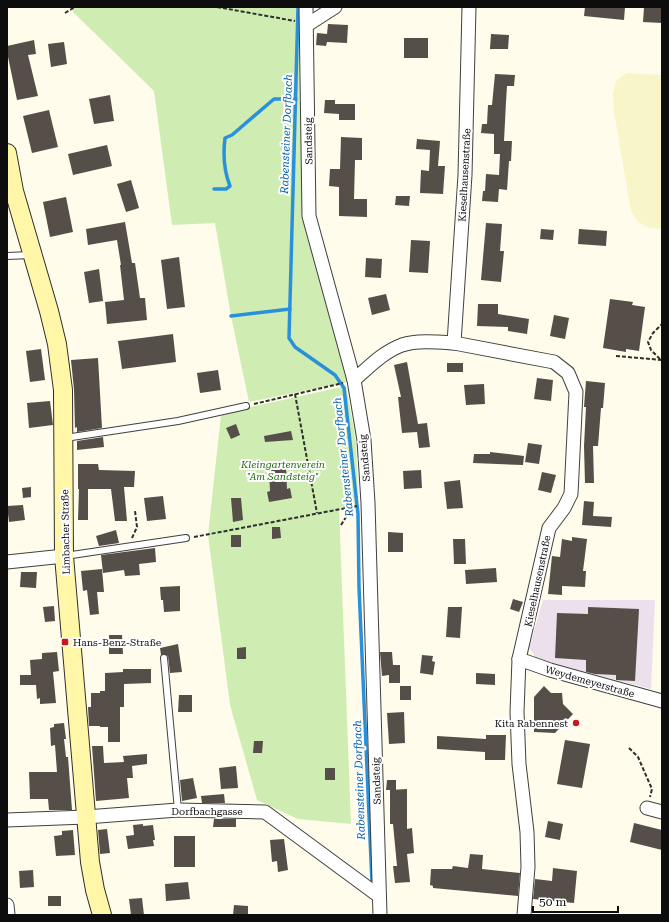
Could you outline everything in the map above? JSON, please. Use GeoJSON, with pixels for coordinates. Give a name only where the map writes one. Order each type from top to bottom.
{"type":"FeatureCollection","features":[{"type":"Feature","properties":{"kind":"street","name":"Sandsteig"},"geometry":{"type":"LineString","coordinates":[[306,7],[301,23],[309,216],[352,381],[364,440],[368,503],[380,915]]}},
{"type":"Feature","properties":{"kind":"street"},"geometry":{"type":"LineString","coordinates":[[301,23],[335,7]]}},
{"type":"Feature","properties":{"kind":"street","name":"Kieselhausenstraße"},"geometry":{"type":"LineString","coordinates":[[454,343],[465,175],[469,7]]}},
{"type":"Feature","properties":{"kind":"street","name":"Limbacher Straße"},"geometry":{"type":"LineString","coordinates":[[7,153],[10,193],[32,255],[49,311],[57,344],[63,390],[64,556],[90,862],[94,890],[102,915]]}},
{"type":"Feature","properties":{"kind":"street","name":"Kieselhausenstraße"},"geometry":{"type":"LineString","coordinates":[[352,381],[381,357],[403,344],[428,342],[454,343],[554,362],[568,373],[576,392],[571,494],[564,508],[549,528],[519,658],[517,712],[519,764],[527,832],[528,867],[524,915]]}},
{"type":"Feature","properties":{"kind":"street"},"geometry":{"type":"LineString","coordinates":[[7,562],[64,556]]}},
{"type":"Feature","properties":{"kind":"street","name":"Weydemeyerstraße"},"geometry":{"type":"LineString","coordinates":[[519,658],[550,670],[662,701]]}},
{"type":"Feature","properties":{"kind":"street"},"geometry":{"type":"LineString","coordinates":[[647,808],[662,812]]}},
{"type":"Feature","properties":{"kind":"street","name":"Dorfbachgasse"},"geometry":{"type":"LineString","coordinates":[[7,820],[86,817],[178,810],[264,812],[380,896]]}},
{"type":"Feature","properties":{"kind":"street"},"geometry":{"type":"LineString","coordinates":[[7,905],[8,915]]}},
{"type":"Feature","properties":{"kind":"lane"},"geometry":{"type":"LineString","coordinates":[[7,256],[32,255]]}},
{"type":"Feature","properties":{"kind":"lane"},"geometry":{"type":"LineString","coordinates":[[64,438],[178,420],[246,406]]}},
{"type":"Feature","properties":{"kind":"lane"},"geometry":{"type":"LineString","coordinates":[[64,556],[186,538]]}},
{"type":"Feature","properties":{"kind":"lane"},"geometry":{"type":"LineString","coordinates":[[164,658],[178,810]]}},
{"type":"Feature","properties":{"kind":"path"},"geometry":{"type":"LineString","coordinates":[[65,12],[75,7]]}},
{"type":"Feature","properties":{"kind":"path"},"geometry":{"type":"LineString","coordinates":[[217,7],[301,23]]}},
{"type":"Feature","properties":{"kind":"path"},"geometry":{"type":"LineString","coordinates":[[662,324],[653,333],[648,342],[650,350],[662,360]]}},
{"type":"Feature","properties":{"kind":"path"},"geometry":{"type":"LineString","coordinates":[[616,356],[662,360]]}},
{"type":"Feature","properties":{"kind":"path"},"geometry":{"type":"LineString","coordinates":[[246,406],[336,385]]}},
{"type":"Feature","properties":{"kind":"path"},"geometry":{"type":"LineString","coordinates":[[295,394],[317,513]]}},
{"type":"Feature","properties":{"kind":"path"},"geometry":{"type":"LineString","coordinates":[[186,538],[353,506],[341,525]]}},
{"type":"Feature","properties":{"kind":"path"},"geometry":{"type":"LineString","coordinates":[[129,547],[137,527],[135,511]]}},
{"type":"Feature","properties":{"kind":"path"},"geometry":{"type":"LineString","coordinates":[[629,748],[638,757],[652,789],[647,808]]}},
{"type":"Feature","properties":{"kind":"shaded area"},"geometry":{"type":"Polygon","coordinates":[[[627,73],[662,75],[662,229],[649,228],[638,222],[631,211],[614,112],[613,93],[616,81],[627,73]]]}},
{"type":"Feature","properties":{"kind":"shaded area"},"geometry":{"type":"Polygon","coordinates":[[[543,600],[655,600],[651,689],[537,659],[529,648],[543,600]]]}},
{"type":"Feature","properties":{"kind":"green space"},"geometry":{"type":"Polygon","coordinates":[[[72,7],[303,7],[308,222],[348,382],[249,402],[231,316],[215,223],[172,225],[154,91],[73,12],[72,7]]]}},
{"type":"Feature","properties":{"kind":"green space","name":"Kleingartenverein \"Am Sandsteig\""},"geometry":{"type":"Polygon","coordinates":[[[346,386],[356,440],[358,504],[339,508],[351,824],[298,819],[257,800],[230,705],[208,535],[221,415],[250,407],[346,386]]]}},
{"type":"Feature","properties":{"kind":"building"},"geometry":{"type":"Polygon","coordinates":[[[585,7],[625,7],[624,20],[584,16],[585,7]]]}},
{"type":"Feature","properties":{"kind":"building"},"geometry":{"type":"Polygon","coordinates":[[[644,7],[662,7],[662,23],[643,22],[644,7]]]}},
{"type":"Feature","properties":{"kind":"building"},"geometry":{"type":"Polygon","coordinates":[[[328,24],[348,25],[347,43],[327,42],[326,46],[316,45],[317,33],[327,34],[328,24]]]}},
{"type":"Feature","properties":{"kind":"building"},"geometry":{"type":"Polygon","coordinates":[[[491,34],[509,35],[508,49],[490,49],[491,34]]]}},
{"type":"Feature","properties":{"kind":"building"},"geometry":{"type":"Polygon","coordinates":[[[404,38],[428,38],[428,58],[404,58],[404,38]]]}},
{"type":"Feature","properties":{"kind":"building"},"geometry":{"type":"Polygon","coordinates":[[[34,40],[36,54],[28,55],[38,96],[17,100],[7,46],[34,40]]]}},
{"type":"Feature","properties":{"kind":"building"},"geometry":{"type":"Polygon","coordinates":[[[64,42],[67,64],[51,67],[48,44],[64,42]]]}},
{"type":"Feature","properties":{"kind":"building"},"geometry":{"type":"Polygon","coordinates":[[[495,74],[515,75],[514,86],[507,86],[504,141],[512,141],[511,161],[509,161],[507,190],[499,189],[498,202],[482,201],[483,191],[485,191],[486,174],[499,175],[500,154],[494,154],[494,134],[481,133],[482,124],[487,124],[488,105],[492,105],[495,74]]]}},
{"type":"Feature","properties":{"kind":"building"},"geometry":{"type":"Polygon","coordinates":[[[110,95],[114,121],[94,124],[89,99],[110,95]]]}},
{"type":"Feature","properties":{"kind":"building"},"geometry":{"type":"Polygon","coordinates":[[[325,100],[335,100],[335,104],[355,104],[355,120],[339,120],[339,114],[324,113],[325,100]]]}},
{"type":"Feature","properties":{"kind":"building"},"geometry":{"type":"Polygon","coordinates":[[[49,110],[58,147],[32,153],[23,116],[49,110]]]}},
{"type":"Feature","properties":{"kind":"building"},"geometry":{"type":"Polygon","coordinates":[[[341,137],[362,138],[362,160],[355,160],[354,199],[367,199],[367,217],[339,216],[339,187],[329,186],[330,169],[340,169],[341,137]]]}},
{"type":"Feature","properties":{"kind":"building"},"geometry":{"type":"Polygon","coordinates":[[[417,139],[440,141],[438,166],[445,166],[443,194],[420,193],[421,170],[429,171],[430,150],[416,149],[417,139]]]}},
{"type":"Feature","properties":{"kind":"building"},"geometry":{"type":"Polygon","coordinates":[[[107,145],[112,166],[73,175],[68,154],[107,145]]]}},
{"type":"Feature","properties":{"kind":"building"},"geometry":{"type":"Polygon","coordinates":[[[131,180],[139,208],[126,212],[117,184],[131,180]]]}},
{"type":"Feature","properties":{"kind":"building"},"geometry":{"type":"Polygon","coordinates":[[[396,196],[410,196],[409,206],[395,205],[396,196]]]}},
{"type":"Feature","properties":{"kind":"building"},"geometry":{"type":"Polygon","coordinates":[[[66,197],[73,232],[50,237],[43,202],[66,197]]]}},
{"type":"Feature","properties":{"kind":"building"},"geometry":{"type":"Polygon","coordinates":[[[125,222],[132,263],[135,263],[140,298],[145,298],[147,320],[107,324],[105,302],[124,300],[117,240],[88,245],[86,229],[125,222]]]}},
{"type":"Feature","properties":{"kind":"building"},"geometry":{"type":"Polygon","coordinates":[[[486,223],[502,224],[500,251],[504,251],[501,282],[481,280],[486,223]]]}},
{"type":"Feature","properties":{"kind":"building"},"geometry":{"type":"Polygon","coordinates":[[[541,229],[554,230],[553,240],[540,239],[541,229]]]}},
{"type":"Feature","properties":{"kind":"building"},"geometry":{"type":"Polygon","coordinates":[[[579,229],[607,231],[606,246],[578,244],[579,229]]]}},
{"type":"Feature","properties":{"kind":"building"},"geometry":{"type":"Polygon","coordinates":[[[411,240],[430,241],[428,273],[409,272],[411,240]]]}},
{"type":"Feature","properties":{"kind":"building"},"geometry":{"type":"Polygon","coordinates":[[[179,257],[185,307],[167,309],[161,260],[179,257]]]}},
{"type":"Feature","properties":{"kind":"building"},"geometry":{"type":"Polygon","coordinates":[[[366,258],[382,259],[381,278],[365,277],[366,258]]]}},
{"type":"Feature","properties":{"kind":"building"},"geometry":{"type":"Polygon","coordinates":[[[99,269],[103,301],[89,303],[84,272],[99,269]]]}},
{"type":"Feature","properties":{"kind":"building"},"geometry":{"type":"Polygon","coordinates":[[[386,294],[390,310],[372,315],[368,298],[386,294]]]}},
{"type":"Feature","properties":{"kind":"building"},"geometry":{"type":"Polygon","coordinates":[[[610,299],[633,302],[632,305],[645,307],[639,351],[626,349],[626,352],[603,348],[610,299]]]}},
{"type":"Feature","properties":{"kind":"building"},"geometry":{"type":"Polygon","coordinates":[[[478,304],[498,304],[498,314],[529,319],[527,334],[508,331],[508,327],[477,326],[478,304]]]}},
{"type":"Feature","properties":{"kind":"building"},"geometry":{"type":"Polygon","coordinates":[[[554,315],[569,318],[565,339],[550,336],[554,315]]]}},
{"type":"Feature","properties":{"kind":"building"},"geometry":{"type":"Polygon","coordinates":[[[173,334],[176,362],[122,369],[118,341],[173,334]]]}},
{"type":"Feature","properties":{"kind":"building"},"geometry":{"type":"Polygon","coordinates":[[[41,349],[45,380],[30,382],[26,351],[41,349]]]}},
{"type":"Feature","properties":{"kind":"building"},"geometry":{"type":"Polygon","coordinates":[[[98,358],[102,428],[77,432],[77,427],[75,428],[74,390],[71,360],[98,358]]]}},
{"type":"Feature","properties":{"kind":"building"},"geometry":{"type":"Polygon","coordinates":[[[407,362],[418,424],[427,423],[430,447],[419,448],[417,432],[402,433],[398,397],[401,397],[394,365],[407,362]]]}},
{"type":"Feature","properties":{"kind":"building"},"geometry":{"type":"Polygon","coordinates":[[[447,363],[463,363],[463,372],[447,372],[447,363]]]}},
{"type":"Feature","properties":{"kind":"building"},"geometry":{"type":"Polygon","coordinates":[[[218,370],[221,390],[200,393],[197,373],[218,370]]]}},
{"type":"Feature","properties":{"kind":"building"},"geometry":{"type":"Polygon","coordinates":[[[537,378],[553,380],[551,401],[534,399],[537,378]]]}},
{"type":"Feature","properties":{"kind":"building"},"geometry":{"type":"Polygon","coordinates":[[[586,381],[605,383],[603,408],[601,408],[598,446],[593,446],[594,483],[585,483],[584,446],[586,407],[584,407],[586,381]]]}},
{"type":"Feature","properties":{"kind":"building"},"geometry":{"type":"Polygon","coordinates":[[[484,384],[485,404],[466,405],[464,385],[484,384]]]}},
{"type":"Feature","properties":{"kind":"building"},"geometry":{"type":"Polygon","coordinates":[[[50,401],[53,425],[29,428],[27,403],[50,401]]]}},
{"type":"Feature","properties":{"kind":"building"},"geometry":{"type":"Polygon","coordinates":[[[236,424],[240,435],[231,439],[226,428],[236,424]]]}},
{"type":"Feature","properties":{"kind":"building"},"geometry":{"type":"Polygon","coordinates":[[[291,431],[293,440],[265,442],[264,436],[291,431]]]}},
{"type":"Feature","properties":{"kind":"building"},"geometry":{"type":"Polygon","coordinates":[[[103,437],[104,447],[77,450],[77,441],[103,437]]]}},
{"type":"Feature","properties":{"kind":"building"},"geometry":{"type":"Polygon","coordinates":[[[528,443],[542,445],[539,464],[525,462],[528,443]]]}},
{"type":"Feature","properties":{"kind":"building"},"geometry":{"type":"Polygon","coordinates":[[[490,452],[524,456],[523,465],[473,463],[474,454],[490,454],[490,452]]]}},
{"type":"Feature","properties":{"kind":"building"},"geometry":{"type":"Polygon","coordinates":[[[78,464],[98,464],[99,470],[135,471],[134,487],[124,487],[127,521],[115,521],[111,489],[88,489],[88,520],[78,520],[78,464]]]}},
{"type":"Feature","properties":{"kind":"building"},"geometry":{"type":"Polygon","coordinates":[[[286,468],[287,489],[290,488],[292,498],[269,502],[267,492],[270,491],[269,470],[286,468]]]}},
{"type":"Feature","properties":{"kind":"building"},"geometry":{"type":"Polygon","coordinates":[[[421,470],[422,488],[404,489],[403,471],[421,470]]]}},
{"type":"Feature","properties":{"kind":"building"},"geometry":{"type":"Polygon","coordinates":[[[542,472],[556,475],[551,493],[538,490],[542,472]]]}},
{"type":"Feature","properties":{"kind":"building"},"geometry":{"type":"Polygon","coordinates":[[[460,480],[463,508],[447,509],[444,482],[460,480]]]}},
{"type":"Feature","properties":{"kind":"building"},"geometry":{"type":"Polygon","coordinates":[[[31,487],[31,497],[23,498],[22,488],[31,487]]]}},
{"type":"Feature","properties":{"kind":"building"},"geometry":{"type":"Polygon","coordinates":[[[163,496],[166,519],[147,521],[144,498],[163,496]]]}},
{"type":"Feature","properties":{"kind":"building"},"geometry":{"type":"Polygon","coordinates":[[[231,498],[241,498],[243,520],[233,522],[231,498]]]}},
{"type":"Feature","properties":{"kind":"building"},"geometry":{"type":"Polygon","coordinates":[[[584,501],[594,502],[593,516],[612,517],[611,527],[582,525],[584,501]]]}},
{"type":"Feature","properties":{"kind":"building"},"geometry":{"type":"Polygon","coordinates":[[[23,505],[25,520],[9,522],[7,506],[23,505]]]}},
{"type":"Feature","properties":{"kind":"building"},"geometry":{"type":"Polygon","coordinates":[[[272,527],[280,527],[281,538],[272,539],[272,527]]]}},
{"type":"Feature","properties":{"kind":"building"},"geometry":{"type":"Polygon","coordinates":[[[116,530],[119,543],[99,546],[96,536],[116,530]]]}},
{"type":"Feature","properties":{"kind":"building"},"geometry":{"type":"Polygon","coordinates":[[[388,532],[403,533],[403,552],[388,552],[388,532]]]}},
{"type":"Feature","properties":{"kind":"building"},"geometry":{"type":"Polygon","coordinates":[[[231,535],[241,535],[241,547],[231,547],[231,535]]]}},
{"type":"Feature","properties":{"kind":"building"},"geometry":{"type":"Polygon","coordinates":[[[572,537],[587,539],[583,571],[586,571],[585,587],[562,586],[562,595],[548,594],[552,556],[560,557],[562,539],[572,541],[572,537]]]}},
{"type":"Feature","properties":{"kind":"building"},"geometry":{"type":"Polygon","coordinates":[[[453,539],[465,539],[466,564],[454,564],[453,539]]]}},
{"type":"Feature","properties":{"kind":"building"},"geometry":{"type":"Polygon","coordinates":[[[155,548],[156,562],[139,564],[140,575],[125,576],[124,570],[103,573],[101,555],[155,548]]]}},
{"type":"Feature","properties":{"kind":"building"},"geometry":{"type":"Polygon","coordinates":[[[496,568],[497,582],[466,584],[465,570],[496,568]]]}},
{"type":"Feature","properties":{"kind":"building"},"geometry":{"type":"Polygon","coordinates":[[[102,569],[104,592],[97,592],[99,614],[90,615],[87,590],[83,591],[81,571],[102,569]]]}},
{"type":"Feature","properties":{"kind":"building"},"geometry":{"type":"Polygon","coordinates":[[[21,572],[37,572],[36,588],[20,587],[21,572]]]}},
{"type":"Feature","properties":{"kind":"building"},"geometry":{"type":"Polygon","coordinates":[[[180,586],[180,611],[164,612],[160,587],[180,586]]]}},
{"type":"Feature","properties":{"kind":"building"},"geometry":{"type":"Polygon","coordinates":[[[513,599],[523,602],[519,612],[510,609],[513,599]]]}},
{"type":"Feature","properties":{"kind":"building"},"geometry":{"type":"Polygon","coordinates":[[[54,606],[55,621],[45,622],[43,607],[54,606]]]}},
{"type":"Feature","properties":{"kind":"building"},"geometry":{"type":"Polygon","coordinates":[[[448,607],[462,607],[460,638],[446,637],[448,607]]]}},
{"type":"Feature","properties":{"kind":"building"},"geometry":{"type":"Polygon","coordinates":[[[588,607],[639,609],[635,681],[616,680],[616,675],[586,672],[586,660],[555,658],[557,613],[588,614],[588,607]]]}},
{"type":"Feature","properties":{"kind":"building"},"geometry":{"type":"Polygon","coordinates":[[[109,635],[122,635],[123,654],[109,654],[109,635]]]}},
{"type":"Feature","properties":{"kind":"building"},"geometry":{"type":"Polygon","coordinates":[[[178,644],[182,672],[170,673],[168,656],[164,654],[161,655],[160,648],[178,644]]]}},
{"type":"Feature","properties":{"kind":"building"},"geometry":{"type":"Polygon","coordinates":[[[246,647],[246,659],[237,659],[237,648],[246,647]]]}},
{"type":"Feature","properties":{"kind":"building"},"geometry":{"type":"Polygon","coordinates":[[[57,652],[59,671],[53,672],[56,703],[40,704],[40,698],[37,699],[36,685],[20,685],[20,675],[31,675],[30,660],[42,659],[42,653],[57,652]]]}},
{"type":"Feature","properties":{"kind":"building"},"geometry":{"type":"Polygon","coordinates":[[[380,652],[392,652],[393,665],[400,665],[400,683],[389,683],[389,675],[382,676],[380,652]]]}},
{"type":"Feature","properties":{"kind":"building"},"geometry":{"type":"Polygon","coordinates":[[[422,655],[433,656],[432,661],[435,662],[433,675],[420,673],[422,655]]]}},
{"type":"Feature","properties":{"kind":"building"},"geometry":{"type":"Polygon","coordinates":[[[123,669],[151,669],[151,683],[124,684],[124,707],[120,707],[120,742],[108,742],[108,727],[89,726],[88,707],[91,707],[91,693],[100,693],[100,691],[105,691],[105,673],[123,672],[123,669]]]}},
{"type":"Feature","properties":{"kind":"building"},"geometry":{"type":"Polygon","coordinates":[[[476,673],[495,674],[495,685],[476,684],[476,673]]]}},
{"type":"Feature","properties":{"kind":"building"},"geometry":{"type":"Polygon","coordinates":[[[400,686],[411,686],[411,700],[400,700],[400,686]]]}},
{"type":"Feature","properties":{"kind":"building"},"geometry":{"type":"Polygon","coordinates":[[[544,686],[551,693],[562,693],[563,704],[573,714],[555,733],[534,732],[534,697],[544,686]]]}},
{"type":"Feature","properties":{"kind":"building"},"geometry":{"type":"Polygon","coordinates":[[[179,695],[192,695],[192,712],[178,712],[179,695]]]}},
{"type":"Feature","properties":{"kind":"building"},"geometry":{"type":"Polygon","coordinates":[[[404,712],[405,743],[389,744],[387,713],[404,712]]]}},
{"type":"Feature","properties":{"kind":"building"},"geometry":{"type":"Polygon","coordinates":[[[64,723],[66,739],[64,739],[66,757],[68,757],[72,810],[49,810],[48,799],[30,799],[29,772],[57,772],[55,745],[51,746],[50,728],[54,727],[54,724],[64,723]]]}},
{"type":"Feature","properties":{"kind":"building"},"geometry":{"type":"Polygon","coordinates":[[[486,735],[506,735],[505,760],[485,760],[485,752],[437,749],[437,736],[486,739],[486,735]]]}},
{"type":"Feature","properties":{"kind":"building"},"geometry":{"type":"Polygon","coordinates":[[[565,740],[590,744],[582,788],[557,784],[565,740]]]}},
{"type":"Feature","properties":{"kind":"building"},"geometry":{"type":"Polygon","coordinates":[[[254,741],[263,741],[262,753],[253,753],[254,741]]]}},
{"type":"Feature","properties":{"kind":"building"},"geometry":{"type":"Polygon","coordinates":[[[92,746],[103,746],[104,763],[124,762],[123,756],[147,754],[147,764],[132,766],[133,778],[127,778],[129,798],[96,801],[92,746]]]}},
{"type":"Feature","properties":{"kind":"building"},"geometry":{"type":"Polygon","coordinates":[[[236,766],[238,788],[221,789],[219,768],[236,766]]]}},
{"type":"Feature","properties":{"kind":"building"},"geometry":{"type":"Polygon","coordinates":[[[325,768],[335,768],[335,780],[325,780],[325,768]]]}},
{"type":"Feature","properties":{"kind":"building"},"geometry":{"type":"Polygon","coordinates":[[[193,778],[197,798],[182,801],[180,780],[193,778]]]}},
{"type":"Feature","properties":{"kind":"building"},"geometry":{"type":"Polygon","coordinates":[[[387,780],[396,780],[396,790],[386,790],[387,780]]]}},
{"type":"Feature","properties":{"kind":"building"},"geometry":{"type":"Polygon","coordinates":[[[407,789],[407,829],[412,828],[414,853],[407,854],[410,882],[395,883],[393,866],[397,866],[393,824],[390,824],[390,790],[407,789]]]}},
{"type":"Feature","properties":{"kind":"building"},"geometry":{"type":"Polygon","coordinates":[[[224,794],[225,803],[202,803],[201,796],[224,794]]]}},
{"type":"Feature","properties":{"kind":"building"},"geometry":{"type":"Polygon","coordinates":[[[214,819],[236,819],[236,827],[213,827],[214,819]]]}},
{"type":"Feature","properties":{"kind":"building"},"geometry":{"type":"Polygon","coordinates":[[[548,821],[563,824],[560,840],[545,837],[548,821]]]}},
{"type":"Feature","properties":{"kind":"building"},"geometry":{"type":"Polygon","coordinates":[[[634,823],[662,830],[662,850],[630,842],[634,823]]]}},
{"type":"Feature","properties":{"kind":"building"},"geometry":{"type":"Polygon","coordinates":[[[143,824],[143,826],[153,825],[155,840],[153,840],[154,846],[128,849],[126,836],[134,835],[133,825],[143,824]]]}},
{"type":"Feature","properties":{"kind":"building"},"geometry":{"type":"Polygon","coordinates":[[[107,829],[110,853],[100,854],[98,830],[107,829]]]}},
{"type":"Feature","properties":{"kind":"building"},"geometry":{"type":"Polygon","coordinates":[[[73,830],[75,855],[56,856],[54,836],[62,835],[62,831],[73,830]]]}},
{"type":"Feature","properties":{"kind":"building"},"geometry":{"type":"Polygon","coordinates":[[[174,836],[195,836],[195,867],[174,867],[174,836]]]}},
{"type":"Feature","properties":{"kind":"building"},"geometry":{"type":"Polygon","coordinates":[[[284,839],[288,870],[278,872],[277,861],[272,862],[270,840],[284,839]]]}},
{"type":"Feature","properties":{"kind":"building"},"geometry":{"type":"Polygon","coordinates":[[[470,854],[483,855],[482,869],[520,873],[518,896],[433,888],[433,886],[430,885],[431,869],[452,869],[453,866],[468,868],[470,854]]]}},
{"type":"Feature","properties":{"kind":"building"},"geometry":{"type":"Polygon","coordinates":[[[553,868],[577,871],[574,903],[533,899],[535,879],[552,881],[553,868]]]}},
{"type":"Feature","properties":{"kind":"building"},"geometry":{"type":"Polygon","coordinates":[[[33,870],[34,887],[20,888],[19,871],[33,870]]]}},
{"type":"Feature","properties":{"kind":"building"},"geometry":{"type":"Polygon","coordinates":[[[188,882],[190,899],[166,901],[165,884],[188,882]]]}},
{"type":"Feature","properties":{"kind":"building"},"geometry":{"type":"Polygon","coordinates":[[[48,896],[61,896],[61,906],[48,906],[48,896]]]}},
{"type":"Feature","properties":{"kind":"building"},"geometry":{"type":"Polygon","coordinates":[[[142,898],[144,915],[131,915],[129,899],[142,898]]]}},
{"type":"Feature","properties":{"kind":"building"},"geometry":{"type":"Polygon","coordinates":[[[234,905],[248,906],[248,915],[233,915],[234,905]]]}},
{"type":"Feature","properties":{"kind":"waterway","name":"Rabensteiner Dorfbach"},"geometry":{"type":"LineString","coordinates":[[298,7],[289,338],[295,347],[335,375],[344,388],[358,514],[359,587],[372,883]]}},
{"type":"Feature","properties":{"kind":"waterway"},"geometry":{"type":"LineString","coordinates":[[214,189],[226,189],[230,186],[224,162],[225,138],[232,135],[274,99],[296,99]]}},
{"type":"Feature","properties":{"kind":"waterway"},"geometry":{"type":"LineString","coordinates":[[231,316],[290,309]]}},
{"type":"Feature","properties":{"kind":"place","name":"Hans-Benz-Straße"},"geometry":{"type":"Point","coordinates":[65,642]}},
{"type":"Feature","properties":{"kind":"place","name":"Kita Rabennest"},"geometry":{"type":"Point","coordinates":[576,723]}}]}
